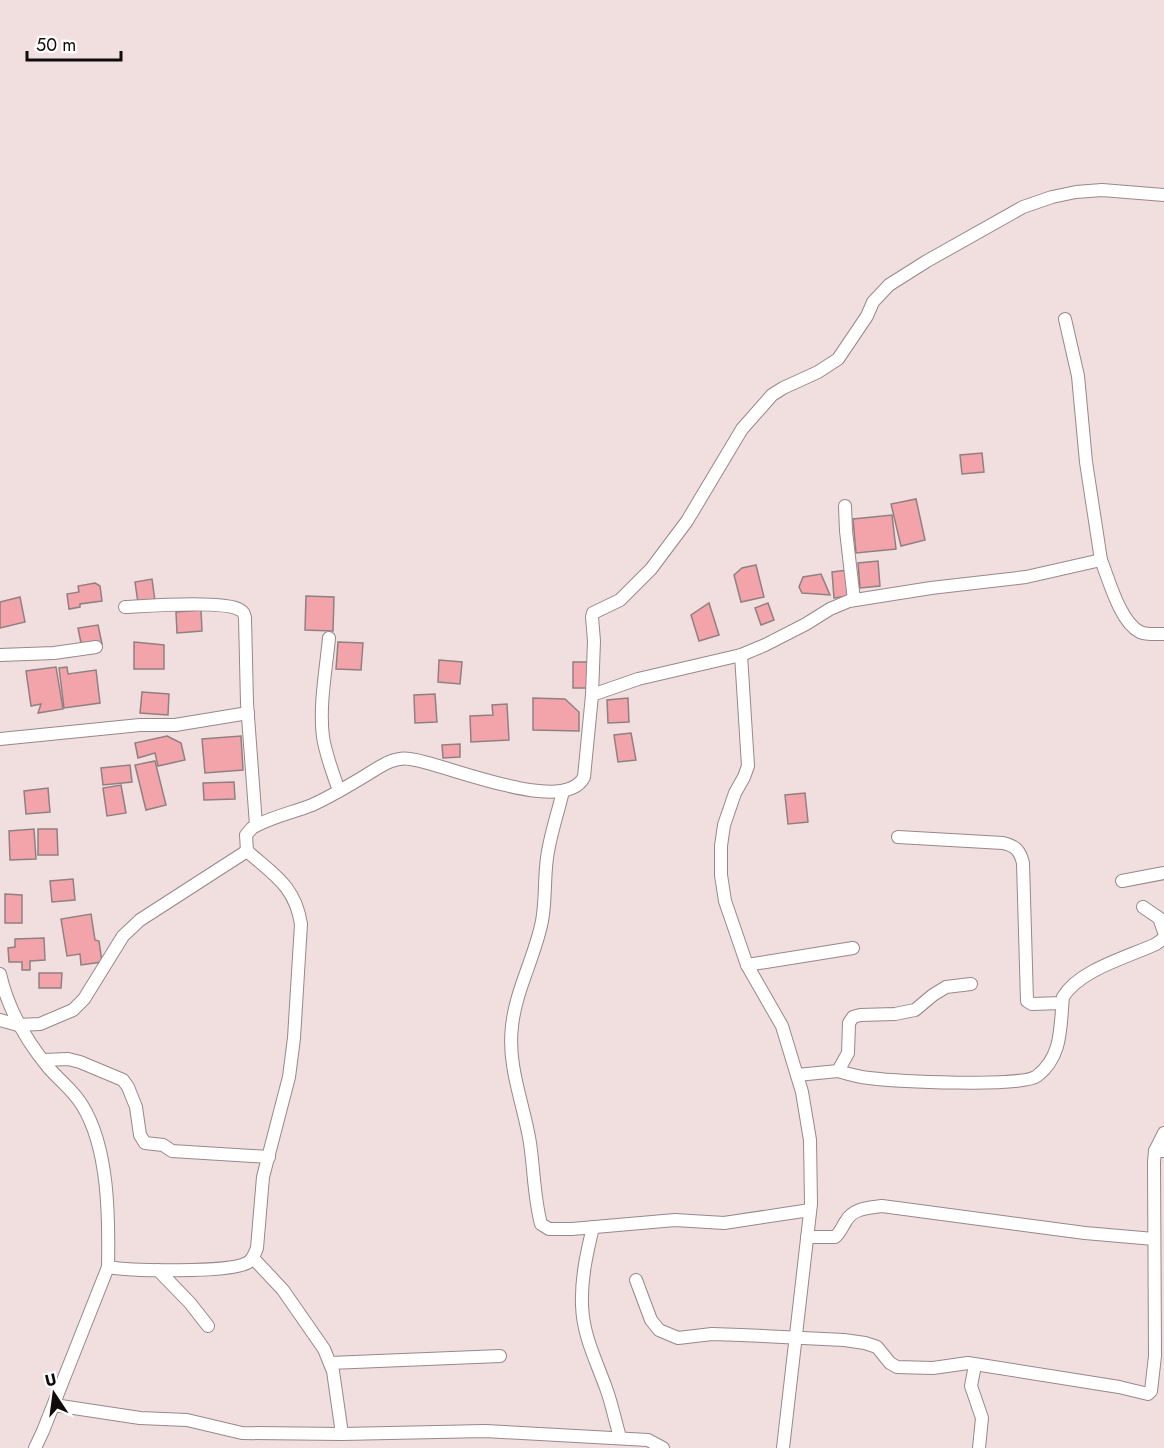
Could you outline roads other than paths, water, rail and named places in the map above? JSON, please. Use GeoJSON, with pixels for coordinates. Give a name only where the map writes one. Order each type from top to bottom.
{"type":"FeatureCollection","features":[{"type":"Feature","properties":{"kind":"street"},"geometry":{"type":"LineString","coordinates":[[108,1267],[158,1270],[229,1267],[248,1262],[253,1258],[257,1248],[261,1189],[289,1077],[294,1038],[301,924],[299,910],[292,894],[247,851],[246,835],[256,825],[310,806],[389,762],[407,758],[464,775],[550,794],[579,785],[584,777],[592,695],[594,641],[592,616],[596,611],[620,600],[651,569],[687,521],[742,429],[763,404],[783,388],[818,372],[838,359],[867,316],[873,302],[889,285],[1023,207],[1076,192],[1102,190],[1164,195]]}},
{"type":"Feature","properties":{"kind":"street"},"geometry":{"type":"LineString","coordinates":[[1065,319],[1078,376],[1086,462],[1101,560],[1119,605],[1130,623],[1139,632],[1164,633]]}},
{"type":"Feature","properties":{"kind":"street"},"geometry":{"type":"LineString","coordinates":[[845,506],[854,600]]}},
{"type":"Feature","properties":{"kind":"street"},"geometry":{"type":"LineString","coordinates":[[592,695],[638,679],[741,655],[806,624],[830,609],[854,600],[1026,577],[1101,560]]}},
{"type":"Feature","properties":{"kind":"street"},"geometry":{"type":"LineString","coordinates":[[125,607],[208,605],[239,609],[243,612],[247,645],[248,713],[256,825]]}},
{"type":"Feature","properties":{"kind":"street"},"geometry":{"type":"LineString","coordinates":[[329,638],[322,726],[327,754],[339,791]]}},
{"type":"Feature","properties":{"kind":"street"},"geometry":{"type":"LineString","coordinates":[[0,655],[96,647]]}},
{"type":"Feature","properties":{"kind":"street"},"geometry":{"type":"LineString","coordinates":[[741,655],[748,766],[735,793],[724,825],[721,875],[725,901],[747,965],[782,1026],[797,1075],[810,1140],[810,1210],[783,1448]]}},
{"type":"Feature","properties":{"kind":"street"},"geometry":{"type":"LineString","coordinates":[[0,739],[140,725],[175,725],[248,713]]}},
{"type":"Feature","properties":{"kind":"street"},"geometry":{"type":"LineString","coordinates":[[563,791],[547,855],[543,919],[538,941],[517,997],[510,1047],[530,1144],[542,1224],[549,1229],[675,1220],[724,1223],[810,1210]]}},
{"type":"Feature","properties":{"kind":"street"},"geometry":{"type":"LineString","coordinates":[[898,837],[1003,843],[1018,850],[1023,863],[1027,1001],[1032,1004],[1062,1004]]}},
{"type":"Feature","properties":{"kind":"street"},"geometry":{"type":"LineString","coordinates":[[0,1020],[18,1025],[40,1024],[73,1010],[84,999],[123,936],[140,920],[247,851]]}},
{"type":"Feature","properties":{"kind":"street"},"geometry":{"type":"LineString","coordinates":[[1122,881],[1164,873]]}},
{"type":"Feature","properties":{"kind":"street"},"geometry":{"type":"LineString","coordinates":[[1143,907],[1159,918],[1164,932]]}},
{"type":"Feature","properties":{"kind":"street"},"geometry":{"type":"LineString","coordinates":[[797,1075],[838,1071],[872,1078],[961,1083],[1013,1082],[1034,1078],[1048,1065],[1059,1046],[1062,1004],[1067,990],[1075,983],[1156,945],[1164,938]]}},
{"type":"Feature","properties":{"kind":"street"},"geometry":{"type":"LineString","coordinates":[[747,965],[853,948]]}},
{"type":"Feature","properties":{"kind":"street"},"geometry":{"type":"LineString","coordinates":[[0,974],[3,989],[18,1025],[43,1060],[81,1103],[94,1129],[107,1199],[108,1267],[35,1448]]}},
{"type":"Feature","properties":{"kind":"street"},"geometry":{"type":"LineString","coordinates":[[838,1071],[848,1053],[849,1023],[853,1017],[915,1010],[933,994],[946,987],[971,984]]}},
{"type":"Feature","properties":{"kind":"street"},"geometry":{"type":"LineString","coordinates":[[43,1060],[74,1061],[123,1080],[136,1107],[140,1135],[145,1143],[163,1145],[170,1151],[269,1157]]}},
{"type":"Feature","properties":{"kind":"street"},"geometry":{"type":"LineString","coordinates":[[636,1280],[651,1320],[659,1330],[678,1338],[712,1334],[795,1337],[865,1343],[877,1347],[890,1363],[897,1367],[933,1368],[961,1363],[1119,1387],[1149,1394],[1155,1356],[1154,1239],[1160,1151],[1164,1133]]}},
{"type":"Feature","properties":{"kind":"street"},"geometry":{"type":"LineString","coordinates":[[807,1237],[835,1237],[849,1216],[865,1208],[882,1206],[1084,1233],[1154,1239]]}},
{"type":"Feature","properties":{"kind":"street"},"geometry":{"type":"LineString","coordinates":[[593,1227],[585,1264],[582,1303],[592,1355],[606,1389],[620,1437]]}},
{"type":"Feature","properties":{"kind":"street"},"geometry":{"type":"LineString","coordinates":[[253,1258],[283,1290],[324,1349],[330,1363],[342,1434]]}},
{"type":"Feature","properties":{"kind":"street"},"geometry":{"type":"LineString","coordinates":[[158,1270],[190,1303],[208,1326]]}},
{"type":"Feature","properties":{"kind":"street"},"geometry":{"type":"LineString","coordinates":[[330,1363],[500,1356]]}},
{"type":"Feature","properties":{"kind":"street"},"geometry":{"type":"LineString","coordinates":[[975,1365],[971,1386],[981,1418],[979,1448]]}},
{"type":"Feature","properties":{"kind":"street"},"geometry":{"type":"LineString","coordinates":[[54,1405],[140,1418],[187,1420],[242,1433],[342,1434],[486,1431],[620,1437],[648,1440],[663,1448]]}}]}
